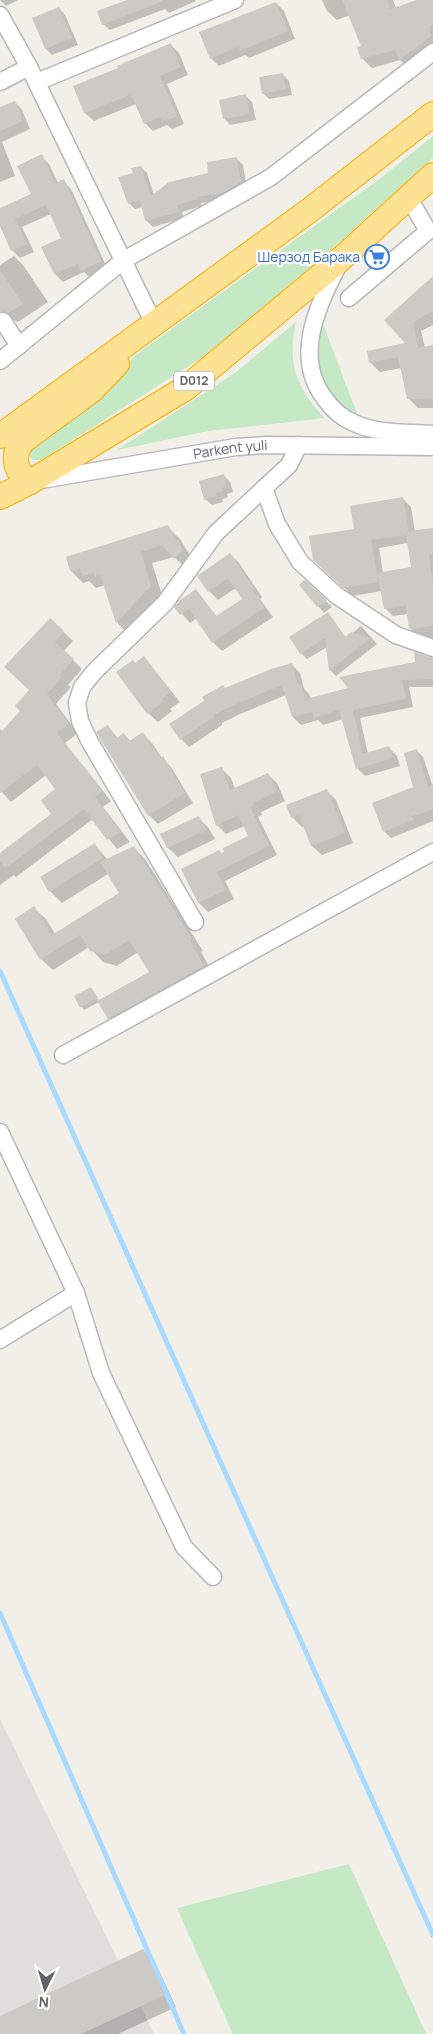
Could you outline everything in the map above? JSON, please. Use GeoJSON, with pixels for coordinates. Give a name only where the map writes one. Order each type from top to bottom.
{"type":"FeatureCollection","features":[{"type":"Feature","properties":{"kind":"highway"},"geometry":{"type":"LineString","coordinates":[[0,436],[310,210],[433,114]]}},
{"type":"Feature","properties":{"kind":"highway","name":"D012"},"geometry":{"type":"LineString","coordinates":[[0,497],[30,482],[186,388],[342,258],[433,176]]}},
{"type":"Feature","properties":{"kind":"highway"},"geometry":{"type":"LineString","coordinates":[[30,482],[19,472],[16,463],[16,454],[21,443],[92,390],[154,324]]}},
{"type":"Feature","properties":{"kind":"street"},"geometry":{"type":"LineString","coordinates":[[0,82],[33,74],[235,0]]}},
{"type":"Feature","properties":{"kind":"street"},"geometry":{"type":"LineString","coordinates":[[0,16],[33,74],[154,324]]}},
{"type":"Feature","properties":{"kind":"street"},"geometry":{"type":"LineString","coordinates":[[0,361],[124,260],[271,177],[433,52]]}},
{"type":"Feature","properties":{"kind":"street"},"geometry":{"type":"LineString","coordinates":[[349,298],[428,231],[408,198]]}},
{"type":"Feature","properties":{"kind":"street"},"geometry":{"type":"LineString","coordinates":[[342,258],[317,310],[310,339],[310,366],[320,394],[342,416],[354,423],[378,429],[433,434]]}},
{"type":"Feature","properties":{"kind":"street"},"geometry":{"type":"LineString","coordinates":[[3,321],[19,346]]}},
{"type":"Feature","properties":{"kind":"street"},"geometry":{"type":"LineString","coordinates":[[195,922],[90,742],[80,722],[77,702],[82,687],[94,672],[165,603],[216,533],[289,465],[299,445]]}},
{"type":"Feature","properties":{"kind":"street","name":"Parkent yuli"},"geometry":{"type":"LineString","coordinates":[[30,482],[236,447],[299,445],[433,447]]}},
{"type":"Feature","properties":{"kind":"street"},"geometry":{"type":"LineString","coordinates":[[264,488],[277,524],[300,562],[336,595],[396,635],[433,648]]}},
{"type":"Feature","properties":{"kind":"street"},"geometry":{"type":"LineString","coordinates":[[63,1055],[433,852]]}},
{"type":"Feature","properties":{"kind":"street"},"geometry":{"type":"LineString","coordinates":[[0,1132],[76,1293],[102,1373],[184,1547],[213,1577]]}},
{"type":"Feature","properties":{"kind":"street"},"geometry":{"type":"LineString","coordinates":[[0,1340],[76,1293]]}},
{"type":"Feature","properties":{"kind":"shaded area"},"geometry":{"type":"Polygon","coordinates":[[[0,1719],[154,2034],[0,2034],[0,1719]]]}},
{"type":"Feature","properties":{"kind":"green space"},"geometry":{"type":"Polygon","coordinates":[[[433,136],[433,158],[257,316],[214,350],[41,460],[34,460],[29,457],[29,447],[110,386],[134,356],[381,178],[433,136]]]}},
{"type":"Feature","properties":{"kind":"green space"},"geometry":{"type":"Polygon","coordinates":[[[296,322],[293,350],[296,374],[307,397],[325,418],[208,431],[117,450],[235,373],[296,322]]]}},
{"type":"Feature","properties":{"kind":"green space"},"geometry":{"type":"Polygon","coordinates":[[[323,324],[358,416],[335,399],[322,377],[318,352],[323,324]]]}},
{"type":"Feature","properties":{"kind":"green space"},"geometry":{"type":"Polygon","coordinates":[[[349,1864],[426,2034],[233,2034],[177,1908],[349,1864]]]}},
{"type":"Feature","properties":{"kind":"building"},"geometry":{"type":"Polygon","coordinates":[[[127,0],[163,1],[102,25],[97,11],[127,0]]]}},
{"type":"Feature","properties":{"kind":"building"},"geometry":{"type":"Polygon","coordinates":[[[342,0],[387,0],[390,9],[417,0],[433,0],[433,24],[429,26],[431,36],[399,61],[395,50],[361,59],[357,47],[361,46],[342,0]]]}},
{"type":"Feature","properties":{"kind":"building"},"geometry":{"type":"Polygon","coordinates":[[[276,2],[288,31],[240,51],[238,47],[210,59],[199,32],[276,2]]]}},
{"type":"Feature","properties":{"kind":"building"},"geometry":{"type":"Polygon","coordinates":[[[59,7],[72,38],[45,49],[32,18],[59,7]]]}},
{"type":"Feature","properties":{"kind":"building"},"geometry":{"type":"Polygon","coordinates":[[[171,43],[181,67],[160,76],[177,116],[162,122],[160,117],[144,124],[130,95],[84,113],[73,86],[118,68],[117,66],[171,43]]]}},
{"type":"Feature","properties":{"kind":"building"},"geometry":{"type":"Polygon","coordinates":[[[283,73],[286,89],[262,94],[259,77],[283,73]]]}},
{"type":"Feature","properties":{"kind":"building"},"geometry":{"type":"Polygon","coordinates":[[[246,94],[250,114],[223,119],[219,100],[246,94]]]}},
{"type":"Feature","properties":{"kind":"building"},"geometry":{"type":"Polygon","coordinates":[[[15,101],[23,121],[0,131],[0,107],[15,101]]]}},
{"type":"Feature","properties":{"kind":"building"},"geometry":{"type":"Polygon","coordinates":[[[42,154],[55,183],[64,179],[101,261],[81,271],[78,264],[54,274],[41,247],[61,238],[46,205],[15,219],[27,244],[11,251],[0,226],[0,208],[31,194],[17,166],[42,154]]]}},
{"type":"Feature","properties":{"kind":"building"},"geometry":{"type":"Polygon","coordinates":[[[237,157],[241,182],[222,193],[196,197],[197,199],[177,205],[178,212],[145,221],[140,200],[128,204],[118,177],[133,173],[131,168],[141,166],[151,196],[169,182],[208,173],[207,162],[237,157]]]}},
{"type":"Feature","properties":{"kind":"building"},"geometry":{"type":"Polygon","coordinates":[[[0,270],[23,304],[8,313],[0,312],[0,270]]]}},
{"type":"Feature","properties":{"kind":"building"},"geometry":{"type":"Polygon","coordinates":[[[433,276],[433,311],[413,322],[418,348],[433,345],[433,400],[407,399],[398,357],[369,363],[367,351],[405,343],[384,320],[433,276]]]}},
{"type":"Feature","properties":{"kind":"building"},"geometry":{"type":"Polygon","coordinates":[[[224,474],[227,486],[222,488],[223,491],[216,493],[217,496],[204,500],[199,481],[224,474]]]}},
{"type":"Feature","properties":{"kind":"building"},"geometry":{"type":"Polygon","coordinates":[[[403,497],[409,531],[433,528],[433,554],[429,554],[433,583],[433,626],[409,629],[406,605],[384,609],[377,573],[411,567],[406,535],[371,540],[378,582],[343,588],[313,560],[309,536],[354,529],[350,506],[403,497]]]}},
{"type":"Feature","properties":{"kind":"building"},"geometry":{"type":"Polygon","coordinates":[[[168,525],[183,550],[174,559],[162,545],[141,552],[151,586],[116,623],[100,575],[95,576],[94,573],[83,576],[80,568],[70,571],[66,557],[168,525]]]}},
{"type":"Feature","properties":{"kind":"building"},"geometry":{"type":"Polygon","coordinates":[[[230,553],[265,607],[212,643],[189,609],[180,615],[174,607],[196,589],[216,616],[242,599],[228,578],[208,592],[197,576],[230,553]]]}},
{"type":"Feature","properties":{"kind":"building"},"geometry":{"type":"Polygon","coordinates":[[[305,580],[327,600],[317,607],[299,585],[305,580]]]}},
{"type":"Feature","properties":{"kind":"building"},"geometry":{"type":"Polygon","coordinates":[[[328,612],[345,637],[351,632],[371,638],[329,671],[325,638],[300,654],[289,637],[328,612]]]}},
{"type":"Feature","properties":{"kind":"building"},"geometry":{"type":"Polygon","coordinates":[[[50,618],[64,631],[55,642],[74,659],[47,694],[69,724],[57,733],[103,791],[95,797],[121,832],[107,840],[84,809],[6,868],[0,862],[0,853],[51,814],[41,800],[55,789],[37,765],[0,793],[0,733],[20,711],[15,706],[29,690],[4,667],[50,618]]]}},
{"type":"Feature","properties":{"kind":"building"},"geometry":{"type":"Polygon","coordinates":[[[414,652],[433,658],[433,679],[402,680],[406,699],[353,710],[363,754],[389,746],[393,758],[356,769],[339,710],[314,718],[312,712],[292,717],[282,685],[214,715],[180,740],[169,724],[204,701],[202,697],[223,685],[225,688],[271,669],[292,663],[298,685],[301,684],[306,699],[348,688],[339,677],[415,662],[414,652]]]}},
{"type":"Feature","properties":{"kind":"building"},"geometry":{"type":"Polygon","coordinates":[[[144,656],[171,692],[162,699],[164,701],[147,714],[116,672],[133,660],[135,663],[144,656]]]}},
{"type":"Feature","properties":{"kind":"building"},"geometry":{"type":"Polygon","coordinates":[[[108,725],[116,738],[124,733],[129,741],[143,732],[160,758],[163,756],[185,793],[148,816],[96,732],[108,725]]]}},
{"type":"Feature","properties":{"kind":"building"},"geometry":{"type":"Polygon","coordinates":[[[417,749],[428,787],[433,785],[433,810],[412,816],[414,820],[383,832],[372,803],[413,787],[404,753],[417,749]]]}},
{"type":"Feature","properties":{"kind":"building"},"geometry":{"type":"Polygon","coordinates":[[[222,767],[230,790],[268,773],[277,791],[253,803],[254,805],[250,807],[269,846],[217,872],[226,890],[198,903],[181,869],[219,850],[221,853],[224,852],[223,848],[248,836],[238,815],[216,826],[200,774],[222,767]]]}},
{"type":"Feature","properties":{"kind":"building"},"geometry":{"type":"Polygon","coordinates":[[[327,789],[345,833],[311,846],[299,815],[291,818],[286,805],[327,789]]]}},
{"type":"Feature","properties":{"kind":"building"},"geometry":{"type":"Polygon","coordinates":[[[199,816],[207,830],[167,848],[160,834],[199,816]]]}},
{"type":"Feature","properties":{"kind":"building"},"geometry":{"type":"Polygon","coordinates":[[[95,843],[103,858],[49,892],[40,877],[95,843]]]}},
{"type":"Feature","properties":{"kind":"building"},"geometry":{"type":"Polygon","coordinates":[[[134,846],[192,939],[190,940],[204,966],[108,1019],[97,1001],[149,972],[129,940],[105,955],[90,951],[80,935],[40,960],[15,919],[34,906],[52,935],[119,893],[100,862],[134,846]]]}},
{"type":"Feature","properties":{"kind":"building"},"geometry":{"type":"Polygon","coordinates":[[[91,987],[98,998],[80,1008],[74,996],[91,987]]]}},
{"type":"Feature","properties":{"kind":"building"},"geometry":{"type":"Polygon","coordinates":[[[143,1949],[165,1995],[81,2034],[0,2034],[0,2016],[143,1949]]]}},
{"type":"Feature","properties":{"kind":"waterway"},"geometry":{"type":"LineString","coordinates":[[0,971],[433,1935]]}},
{"type":"Feature","properties":{"kind":"waterway"},"geometry":{"type":"LineString","coordinates":[[0,1613],[184,2034]]}},
{"type":"Feature","properties":{"kind":"place","name":"Шерзод Барака"},"geometry":{"type":"Point","coordinates":[377,257]}}]}
